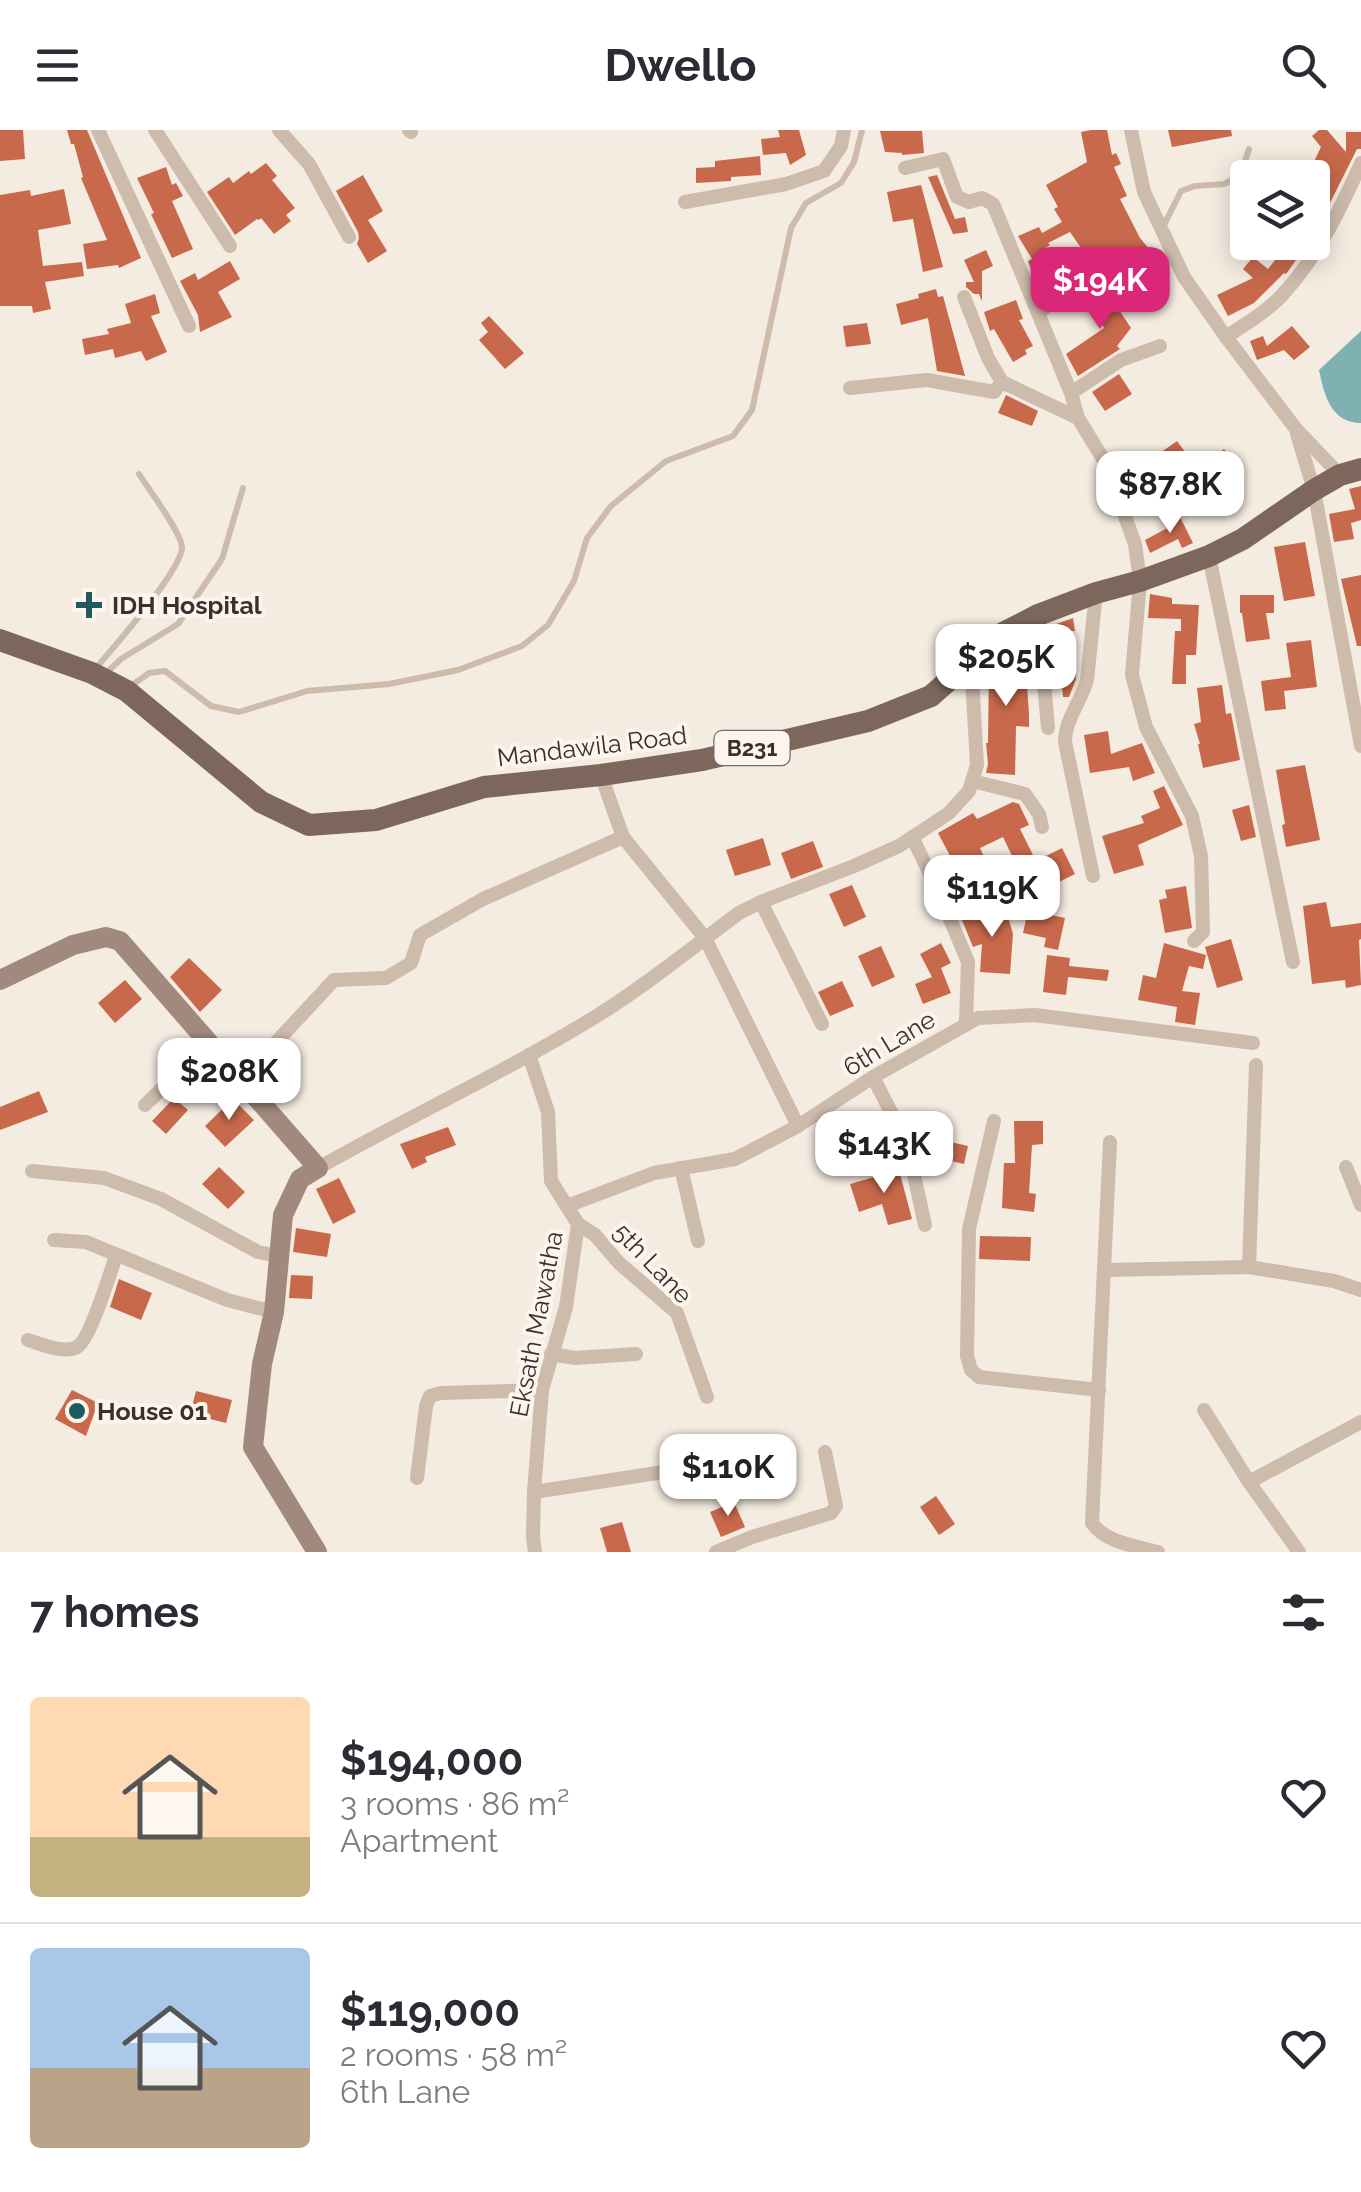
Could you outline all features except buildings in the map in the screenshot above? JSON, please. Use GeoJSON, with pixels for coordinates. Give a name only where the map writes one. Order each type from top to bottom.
{"type":"FeatureCollection","features":[{"type":"Feature","properties":{"kind":"main road","name":"Mandawila Road"},"geometry":{"type":"LineString","coordinates":[[0,640],[126,690],[261,802],[309,826],[376,820],[484,787],[702,760],[868,721],[931,696],[1001,634],[1096,593],[1209,556],[1350,472]]}},
{"type":"Feature","properties":{"kind":"street"},"geometry":{"type":"LineString","coordinates":[[98,130],[190,326]]}},
{"type":"Feature","properties":{"kind":"street"},"geometry":{"type":"LineString","coordinates":[[155,130],[230,246]]}},
{"type":"Feature","properties":{"kind":"street"},"geometry":{"type":"LineString","coordinates":[[278,130],[308,164],[350,238]]}},
{"type":"Feature","properties":{"kind":"street"},"geometry":{"type":"LineString","coordinates":[[685,202],[786,184],[824,170],[842,146],[844,130]]}},
{"type":"Feature","properties":{"kind":"street"},"geometry":{"type":"LineString","coordinates":[[1131,130],[1144,192],[1184,277],[1296,429],[1350,472]]}},
{"type":"Feature","properties":{"kind":"street"},"geometry":{"type":"LineString","coordinates":[[905,168],[943,159],[957,197],[969,202],[982,198],[993,204],[1078,418],[1105,462],[1135,544],[1140,581],[1132,675],[1146,727],[1192,816],[1201,856],[1204,922],[1203,932],[1194,941]]}},
{"type":"Feature","properties":{"kind":"street"},"geometry":{"type":"LineString","coordinates":[[1226,337],[1281,297],[1312,259],[1361,163]]}},
{"type":"Feature","properties":{"kind":"street"},"geometry":{"type":"LineString","coordinates":[[1038,313],[1102,266]]}},
{"type":"Feature","properties":{"kind":"street"},"geometry":{"type":"LineString","coordinates":[[964,297],[1002,382],[1078,418]]}},
{"type":"Feature","properties":{"kind":"street"},"geometry":{"type":"LineString","coordinates":[[1071,393],[1121,360],[1160,346]]}},
{"type":"Feature","properties":{"kind":"street"},"geometry":{"type":"LineString","coordinates":[[850,388],[927,380],[994,392],[1002,382]]}},
{"type":"Feature","properties":{"kind":"street"},"geometry":{"type":"LineString","coordinates":[[1296,429],[1314,490],[1361,746]]}},
{"type":"Feature","properties":{"kind":"street"},"geometry":{"type":"LineString","coordinates":[[1209,556],[1293,962]]}},
{"type":"Feature","properties":{"kind":"street"},"geometry":{"type":"LineString","coordinates":[[1093,876],[1065,726],[1084,694],[1096,593]]}},
{"type":"Feature","properties":{"kind":"street"},"geometry":{"type":"LineString","coordinates":[[1038,615],[1048,728]]}},
{"type":"Feature","properties":{"kind":"street"},"geometry":{"type":"LineString","coordinates":[[317,1552],[253,1447],[262,1364],[274,1312],[283,1215],[300,1179],[599,1015],[739,913],[854,866],[950,813],[969,791],[977,765],[971,660]]}},
{"type":"Feature","properties":{"kind":"street"},"geometry":{"type":"LineString","coordinates":[[601,775],[623,837],[705,938],[798,1126]]}},
{"type":"Feature","properties":{"kind":"street"},"geometry":{"type":"LineString","coordinates":[[972,781],[1026,794],[1040,814],[1042,827]]}},
{"type":"Feature","properties":{"kind":"street"},"geometry":{"type":"LineString","coordinates":[[242,1079],[334,980],[386,978],[411,963],[420,935],[483,899],[623,837]]}},
{"type":"Feature","properties":{"kind":"street"},"geometry":{"type":"LineString","coordinates":[[912,837],[968,962],[966,1023]]}},
{"type":"Feature","properties":{"kind":"street"},"geometry":{"type":"LineString","coordinates":[[761,902],[822,1024]]}},
{"type":"Feature","properties":{"kind":"street"},"geometry":{"type":"LineString","coordinates":[[0,980],[73,945],[106,937],[120,940],[318,1168]]}},
{"type":"Feature","properties":{"kind":"street","name":"6th Lane"},"geometry":{"type":"LineString","coordinates":[[567,1206],[636,1179],[735,1159],[798,1126],[873,1077],[978,1018],[1035,1015],[1253,1042]]}},
{"type":"Feature","properties":{"kind":"street"},"geometry":{"type":"LineString","coordinates":[[145,1105],[208,1044]]}},
{"type":"Feature","properties":{"kind":"street","name":"Eksath Mawatha"},"geometry":{"type":"LineString","coordinates":[[529,1055],[548,1112],[551,1181],[578,1224],[566,1307],[542,1390],[534,1492],[535,1552]]}},
{"type":"Feature","properties":{"kind":"street"},"geometry":{"type":"LineString","coordinates":[[1248,1266],[1256,1065]]}},
{"type":"Feature","properties":{"kind":"street"},"geometry":{"type":"LineString","coordinates":[[873,1077],[906,1143],[924,1224]]}},
{"type":"Feature","properties":{"kind":"street"},"geometry":{"type":"LineString","coordinates":[[994,1122],[969,1229],[967,1356],[971,1370],[979,1377],[1099,1390]]}},
{"type":"Feature","properties":{"kind":"street"},"geometry":{"type":"LineString","coordinates":[[1110,1142],[1092,1524],[1110,1538],[1158,1552]]}},
{"type":"Feature","properties":{"kind":"street"},"geometry":{"type":"LineString","coordinates":[[1346,1167],[1361,1206]]}},
{"type":"Feature","properties":{"kind":"street"},"geometry":{"type":"LineString","coordinates":[[681,1168],[698,1241]]}},
{"type":"Feature","properties":{"kind":"street"},"geometry":{"type":"LineString","coordinates":[[32,1171],[104,1178],[161,1199],[258,1252],[278,1256]]}},
{"type":"Feature","properties":{"kind":"street","name":"5th Lane"},"geometry":{"type":"LineString","coordinates":[[578,1224],[595,1235],[619,1263],[677,1312],[707,1397]]}},
{"type":"Feature","properties":{"kind":"street"},"geometry":{"type":"LineString","coordinates":[[54,1240],[86,1242],[227,1300],[274,1312]]}},
{"type":"Feature","properties":{"kind":"street"},"geometry":{"type":"LineString","coordinates":[[28,1340],[64,1350],[77,1347],[87,1336],[116,1256]]}},
{"type":"Feature","properties":{"kind":"street"},"geometry":{"type":"LineString","coordinates":[[1105,1270],[1248,1266],[1334,1281],[1361,1290]]}},
{"type":"Feature","properties":{"kind":"street"},"geometry":{"type":"LineString","coordinates":[[551,1354],[575,1358],[636,1354]]}},
{"type":"Feature","properties":{"kind":"street"},"geometry":{"type":"LineString","coordinates":[[417,1478],[430,1396],[441,1392],[542,1390]]}},
{"type":"Feature","properties":{"kind":"street"},"geometry":{"type":"LineString","coordinates":[[1204,1410],[1299,1552]]}},
{"type":"Feature","properties":{"kind":"street"},"geometry":{"type":"LineString","coordinates":[[1249,1482],[1361,1422]]}},
{"type":"Feature","properties":{"kind":"street"},"geometry":{"type":"LineString","coordinates":[[716,1552],[830,1514],[836,1506],[825,1452]]}},
{"type":"Feature","properties":{"kind":"street"},"geometry":{"type":"LineString","coordinates":[[534,1492],[684,1470]]}},
{"type":"Feature","properties":{"kind":"lane"},"geometry":{"type":"LineString","coordinates":[[126,690],[149,673],[165,671],[211,706],[239,712],[306,690],[388,684],[458,670],[522,646],[548,626],[574,580],[587,538],[611,506],[666,461],[734,436],[752,410],[791,228],[806,202],[841,183],[854,162],[862,130]]}},
{"type":"Feature","properties":{"kind":"lane"},"geometry":{"type":"LineString","coordinates":[[1162,230],[1181,191],[1224,184],[1240,176],[1249,150]]}},
{"type":"Feature","properties":{"kind":"lane"},"geometry":{"type":"LineString","coordinates":[[96,675],[167,579],[182,548],[180,536],[140,474]]}},
{"type":"Feature","properties":{"kind":"lane"},"geometry":{"type":"LineString","coordinates":[[96,675],[178,624],[222,559],[243,488]]}},
{"type":"Feature","properties":{"kind":"water"},"geometry":{"type":"Polygon","coordinates":[[[1361,331],[1361,423],[1336,413],[1319,370],[1361,331]]]}},
{"type":"Feature","properties":{"kind":"place","name":"IDH Hospital"},"geometry":{"type":"Point","coordinates":[89,605]}},
{"type":"Feature","properties":{"kind":"place","name":"House 01"},"geometry":{"type":"Point","coordinates":[77,1411]}}]}
